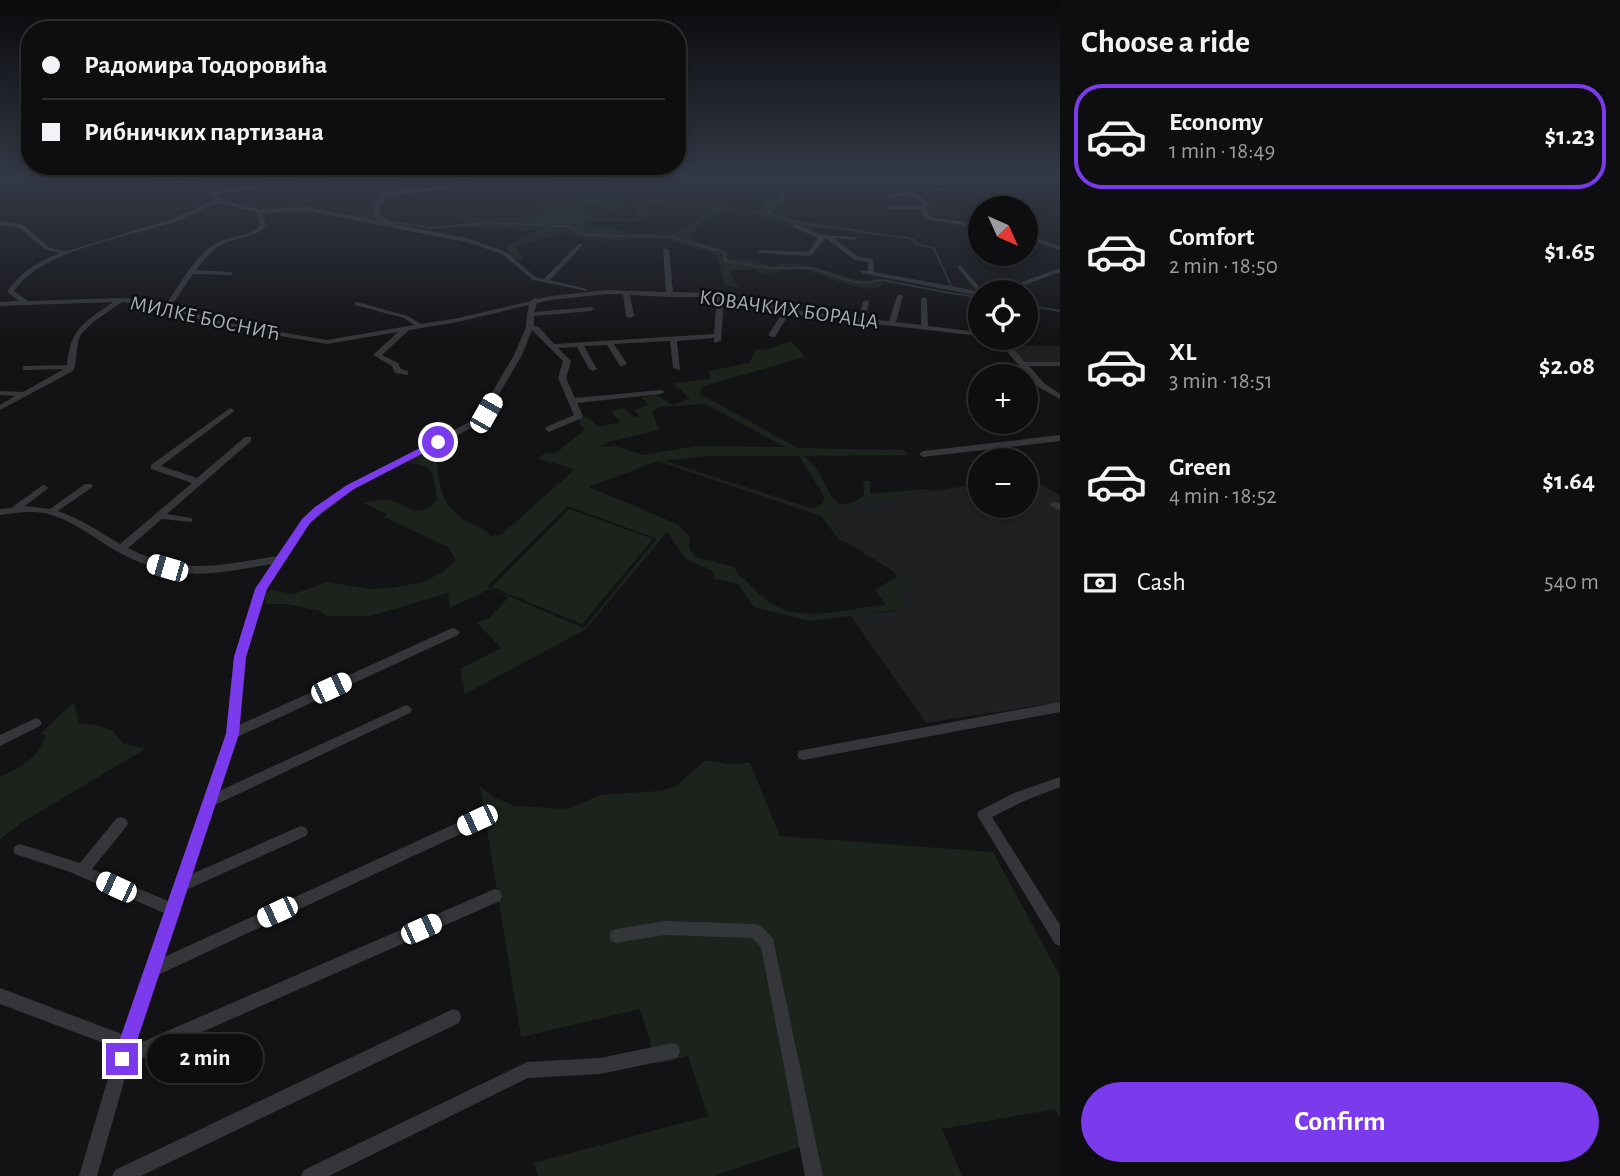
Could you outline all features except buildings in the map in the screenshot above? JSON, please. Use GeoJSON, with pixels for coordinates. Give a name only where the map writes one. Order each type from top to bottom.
{"type":"FeatureCollection","features":[{"type":"Feature","properties":{"kind":"street"},"geometry":{"type":"LineString","coordinates":[[27,231],[48,249],[67,253]]}},
{"type":"Feature","properties":{"kind":"street"},"geometry":{"type":"LineString","coordinates":[[25,302],[10,292],[13,283],[30,270],[67,253],[134,231]]}},
{"type":"Feature","properties":{"kind":"street"},"geometry":{"type":"LineString","coordinates":[[168,306],[218,245],[259,231]]}},
{"type":"Feature","properties":{"kind":"street","name":"КОВАЧКИХ БОРАЦА"},"geometry":{"type":"LineString","coordinates":[[411,231],[491,246],[536,279],[598,293]]}},
{"type":"Feature","properties":{"kind":"street"},"geometry":{"type":"LineString","coordinates":[[809,231],[823,236],[857,259],[871,260],[867,272],[968,292]]}},
{"type":"Feature","properties":{"kind":"street"},"geometry":{"type":"LineString","coordinates":[[823,236],[855,238]]}},
{"type":"Feature","properties":{"kind":"street"},"geometry":{"type":"LineString","coordinates":[[760,252],[810,254],[823,236]]}},
{"type":"Feature","properties":{"kind":"street"},"geometry":{"type":"LineString","coordinates":[[1038,240],[1060,248]]}},
{"type":"Feature","properties":{"kind":"street"},"geometry":{"type":"LineString","coordinates":[[545,282],[580,245]]}},
{"type":"Feature","properties":{"kind":"street"},"geometry":{"type":"LineString","coordinates":[[666,250],[670,295]]}},
{"type":"Feature","properties":{"kind":"street"},"geometry":{"type":"LineString","coordinates":[[960,267],[970,280]]}},
{"type":"Feature","properties":{"kind":"street"},"geometry":{"type":"LineString","coordinates":[[1032,280],[1060,270]]}},
{"type":"Feature","properties":{"kind":"street"},"geometry":{"type":"LineString","coordinates":[[194,272],[230,274]]}},
{"type":"Feature","properties":{"kind":"street","name":"КОВАЧКИХ БОРАЦА"},"geometry":{"type":"LineString","coordinates":[[535,300],[598,293],[721,295],[787,311],[862,318],[968,333]]}},
{"type":"Feature","properties":{"kind":"street"},"geometry":{"type":"LineString","coordinates":[[626,293],[630,316]]}},
{"type":"Feature","properties":{"kind":"street"},"geometry":{"type":"LineString","coordinates":[[552,346],[717,339],[721,295]]}},
{"type":"Feature","properties":{"kind":"street"},"geometry":{"type":"LineString","coordinates":[[892,323],[900,296]]}},
{"type":"Feature","properties":{"kind":"street"},"geometry":{"type":"LineString","coordinates":[[924,299],[925,328]]}},
{"type":"Feature","properties":{"kind":"street"},"geometry":{"type":"LineString","coordinates":[[71,367],[71,345],[77,331],[121,300]]}},
{"type":"Feature","properties":{"kind":"street","name":"МИЛКЕ БОСНИЋ"},"geometry":{"type":"LineString","coordinates":[[0,304],[121,300],[168,306],[223,325],[327,342],[358,339],[418,325],[458,320],[535,300]]}},
{"type":"Feature","properties":{"kind":"street"},"geometry":{"type":"LineString","coordinates":[[88,1176],[124,1051],[232,734],[240,657],[258,594],[306,521],[351,487],[480,420],[509,373],[530,327],[530,314],[535,300]]}},
{"type":"Feature","properties":{"kind":"street"},"geometry":{"type":"LineString","coordinates":[[862,318],[866,302]]}},
{"type":"Feature","properties":{"kind":"street","name":"МИЛКЕ БОСНИЋ"},"geometry":{"type":"LineString","coordinates":[[357,304],[406,317],[418,325]]}},
{"type":"Feature","properties":{"kind":"street"},"geometry":{"type":"LineString","coordinates":[[530,314],[591,309]]}},
{"type":"Feature","properties":{"kind":"street"},"geometry":{"type":"LineString","coordinates":[[772,335],[787,311]]}},
{"type":"Feature","properties":{"kind":"street"},"geometry":{"type":"LineString","coordinates":[[405,373],[398,371],[395,365],[377,355],[408,327]]}},
{"type":"Feature","properties":{"kind":"street"},"geometry":{"type":"LineString","coordinates":[[530,327],[536,329],[567,361],[562,378],[579,416],[548,429]]}},
{"type":"Feature","properties":{"kind":"street"},"geometry":{"type":"LineString","coordinates":[[673,339],[677,368]]}},
{"type":"Feature","properties":{"kind":"street"},"geometry":{"type":"LineString","coordinates":[[609,342],[623,364]]}},
{"type":"Feature","properties":{"kind":"street"},"geometry":{"type":"LineString","coordinates":[[579,344],[593,369]]}},
{"type":"Feature","properties":{"kind":"street"},"geometry":{"type":"LineString","coordinates":[[1009,350],[1022,364]]}},
{"type":"Feature","properties":{"kind":"street"},"geometry":{"type":"LineString","coordinates":[[1038,364],[1060,365]]}},
{"type":"Feature","properties":{"kind":"street"},"geometry":{"type":"LineString","coordinates":[[26,368],[71,367]]}},
{"type":"Feature","properties":{"kind":"street"},"geometry":{"type":"LineString","coordinates":[[0,408],[71,367]]}},
{"type":"Feature","properties":{"kind":"street"},"geometry":{"type":"LineString","coordinates":[[1038,381],[1060,397]]}},
{"type":"Feature","properties":{"kind":"street"},"geometry":{"type":"LineString","coordinates":[[573,401],[661,392]]}},
{"type":"Feature","properties":{"kind":"street"},"geometry":{"type":"LineString","coordinates":[[0,393],[25,394]]}},
{"type":"Feature","properties":{"kind":"street"},"geometry":{"type":"LineString","coordinates":[[199,482],[153,467],[230,410]]}},
{"type":"Feature","properties":{"kind":"street"},"geometry":{"type":"LineString","coordinates":[[923,454],[1060,438]]}},
{"type":"Feature","properties":{"kind":"street"},"geometry":{"type":"LineString","coordinates":[[121,549],[248,439]]}},
{"type":"Feature","properties":{"kind":"street"},"geometry":{"type":"LineString","coordinates":[[51,512],[88,486]]}},
{"type":"Feature","properties":{"kind":"street"},"geometry":{"type":"LineString","coordinates":[[15,509],[43,488]]}},
{"type":"Feature","properties":{"kind":"street"},"geometry":{"type":"LineString","coordinates":[[0,512],[15,509],[51,512],[82,523],[138,559],[167,568],[208,568],[282,559]]}},
{"type":"Feature","properties":{"kind":"street"},"geometry":{"type":"LineString","coordinates":[[161,516],[188,520]]}},
{"type":"Feature","properties":{"kind":"street"},"geometry":{"type":"LineString","coordinates":[[232,734],[454,632]]}},
{"type":"Feature","properties":{"kind":"street"},"geometry":{"type":"LineString","coordinates":[[803,755],[1060,707]]}},
{"type":"Feature","properties":{"kind":"street"},"geometry":{"type":"LineString","coordinates":[[208,802],[406,710]]}},
{"type":"Feature","properties":{"kind":"street"},"geometry":{"type":"LineString","coordinates":[[0,741],[36,723]]}},
{"type":"Feature","properties":{"kind":"street"},"geometry":{"type":"LineString","coordinates":[[1060,782],[1019,797],[984,815],[1060,939]]}},
{"type":"Feature","properties":{"kind":"street"},"geometry":{"type":"LineString","coordinates":[[152,970],[477,820]]}},
{"type":"Feature","properties":{"kind":"street"},"geometry":{"type":"LineString","coordinates":[[82,872],[121,823]]}},
{"type":"Feature","properties":{"kind":"street"},"geometry":{"type":"LineString","coordinates":[[182,885],[301,832]]}},
{"type":"Feature","properties":{"kind":"street"},"geometry":{"type":"LineString","coordinates":[[20,850],[174,910]]}},
{"type":"Feature","properties":{"kind":"street"},"geometry":{"type":"LineString","coordinates":[[0,996],[124,1051],[495,896]]}},
{"type":"Feature","properties":{"kind":"street"},"geometry":{"type":"LineString","coordinates":[[616,936],[664,928],[756,932],[764,937],[768,944],[814,1176]]}},
{"type":"Feature","properties":{"kind":"street"},"geometry":{"type":"LineString","coordinates":[[121,1176],[453,1017]]}},
{"type":"Feature","properties":{"kind":"street"},"geometry":{"type":"LineString","coordinates":[[310,1176],[527,1070],[600,1066],[672,1051]]}},
{"type":"Feature","properties":{"kind":"shaded area"},"geometry":{"type":"Polygon","coordinates":[[[536,231],[622,231],[630,234],[696,231],[691,237],[699,243],[729,251],[728,259],[756,260],[770,266],[789,263],[807,265],[854,279],[868,281],[877,278],[884,285],[865,288],[812,272],[799,270],[770,272],[765,275],[754,269],[733,270],[730,274],[739,288],[726,286],[720,270],[722,266],[716,255],[695,247],[658,239],[585,239],[566,232],[519,246],[517,251],[523,256],[523,261],[511,259],[507,246],[536,231]]]}},
{"type":"Feature","properties":{"kind":"shaded area"},"geometry":{"type":"Polygon","coordinates":[[[791,341],[805,357],[708,385],[701,389],[700,394],[798,448],[903,450],[909,455],[803,456],[815,467],[829,493],[839,504],[853,502],[862,497],[863,481],[870,481],[870,494],[924,489],[933,491],[860,502],[830,512],[834,526],[846,542],[839,540],[821,516],[658,461],[589,487],[677,524],[689,536],[689,549],[696,557],[734,567],[738,574],[776,606],[789,611],[816,614],[886,605],[875,590],[898,576],[907,586],[895,591],[905,606],[902,609],[810,621],[754,607],[738,584],[715,579],[712,571],[686,559],[667,532],[586,629],[465,694],[460,669],[501,648],[477,623],[489,618],[509,597],[490,589],[450,608],[448,593],[370,616],[327,616],[320,611],[287,604],[266,604],[264,595],[271,590],[294,594],[327,582],[369,589],[424,582],[444,571],[456,560],[448,547],[384,517],[387,514],[363,503],[394,501],[417,511],[429,507],[437,500],[431,472],[423,466],[406,463],[418,456],[424,454],[436,459],[443,495],[451,509],[490,536],[501,535],[574,470],[538,458],[547,452],[555,454],[584,430],[578,419],[587,417],[598,427],[620,422],[611,411],[624,408],[633,417],[639,416],[634,410],[648,405],[641,397],[657,395],[672,405],[690,399],[673,383],[710,379],[709,371],[749,363],[756,349],[766,350],[791,341]],[[705,404],[661,407],[652,411],[659,430],[608,442],[599,447],[614,446],[644,455],[696,446],[785,447],[705,404]],[[704,456],[665,461],[807,507],[816,508],[823,503],[824,496],[799,456],[704,456]],[[568,506],[487,587],[584,628],[657,539],[568,506]]]}},
{"type":"Feature","properties":{"kind":"shaded area"},"geometry":{"type":"Polygon","coordinates":[[[1038,346],[1060,346],[1060,364],[1022,364],[1010,350],[1038,350],[1038,346]]]}},
{"type":"Feature","properties":{"kind":"shaded area"},"geometry":{"type":"Polygon","coordinates":[[[1038,482],[1060,496],[1060,702],[926,723],[850,615],[895,611],[904,606],[895,591],[906,586],[893,571],[846,542],[834,526],[830,512],[860,502],[968,486],[968,518],[1038,518],[1038,482]]]}},
{"type":"Feature","properties":{"kind":"shaded area"},"geometry":{"type":"Polygon","coordinates":[[[569,509],[653,539],[582,624],[492,587],[569,509]]]}},
{"type":"Feature","properties":{"kind":"shaded area"},"geometry":{"type":"Polygon","coordinates":[[[74,702],[79,723],[113,731],[124,744],[145,749],[23,822],[0,839],[0,777],[34,756],[46,735],[40,734],[74,702]]]}},
{"type":"Feature","properties":{"kind":"shaded area"},"geometry":{"type":"Polygon","coordinates":[[[706,760],[727,764],[750,763],[780,836],[993,852],[1060,976],[1060,1117],[1055,1109],[942,1129],[962,1176],[814,1176],[803,1146],[713,1176],[538,1176],[534,1163],[708,1116],[688,1056],[657,1064],[640,1009],[521,1037],[480,786],[493,797],[515,806],[568,809],[600,795],[661,791],[676,786],[706,760]]]}},
{"type":"Feature","properties":{"kind":"waterway"},"geometry":{"type":"LineString","coordinates":[[576,231],[585,235],[670,237],[720,251],[725,254],[725,261],[769,268],[812,268],[850,281],[862,283],[881,280],[961,295]]}},
{"type":"Feature","properties":{"kind":"waterway"},"geometry":{"type":"LineString","coordinates":[[856,231],[913,239],[916,244],[934,248],[952,288]]}},
{"type":"Feature","properties":{"kind":"waterway"},"geometry":{"type":"LineString","coordinates":[[960,294],[968,296]]}},
{"type":"Feature","properties":{"kind":"waterway"},"geometry":{"type":"LineString","coordinates":[[1038,307],[1060,311]]}},
{"type":"Feature","properties":{"kind":"route"},"geometry":{"type":"LineString","coordinates":[[122,1059],[232,734],[240,657],[258,594],[306,521],[319,510],[351,487],[438,442]]}}]}
